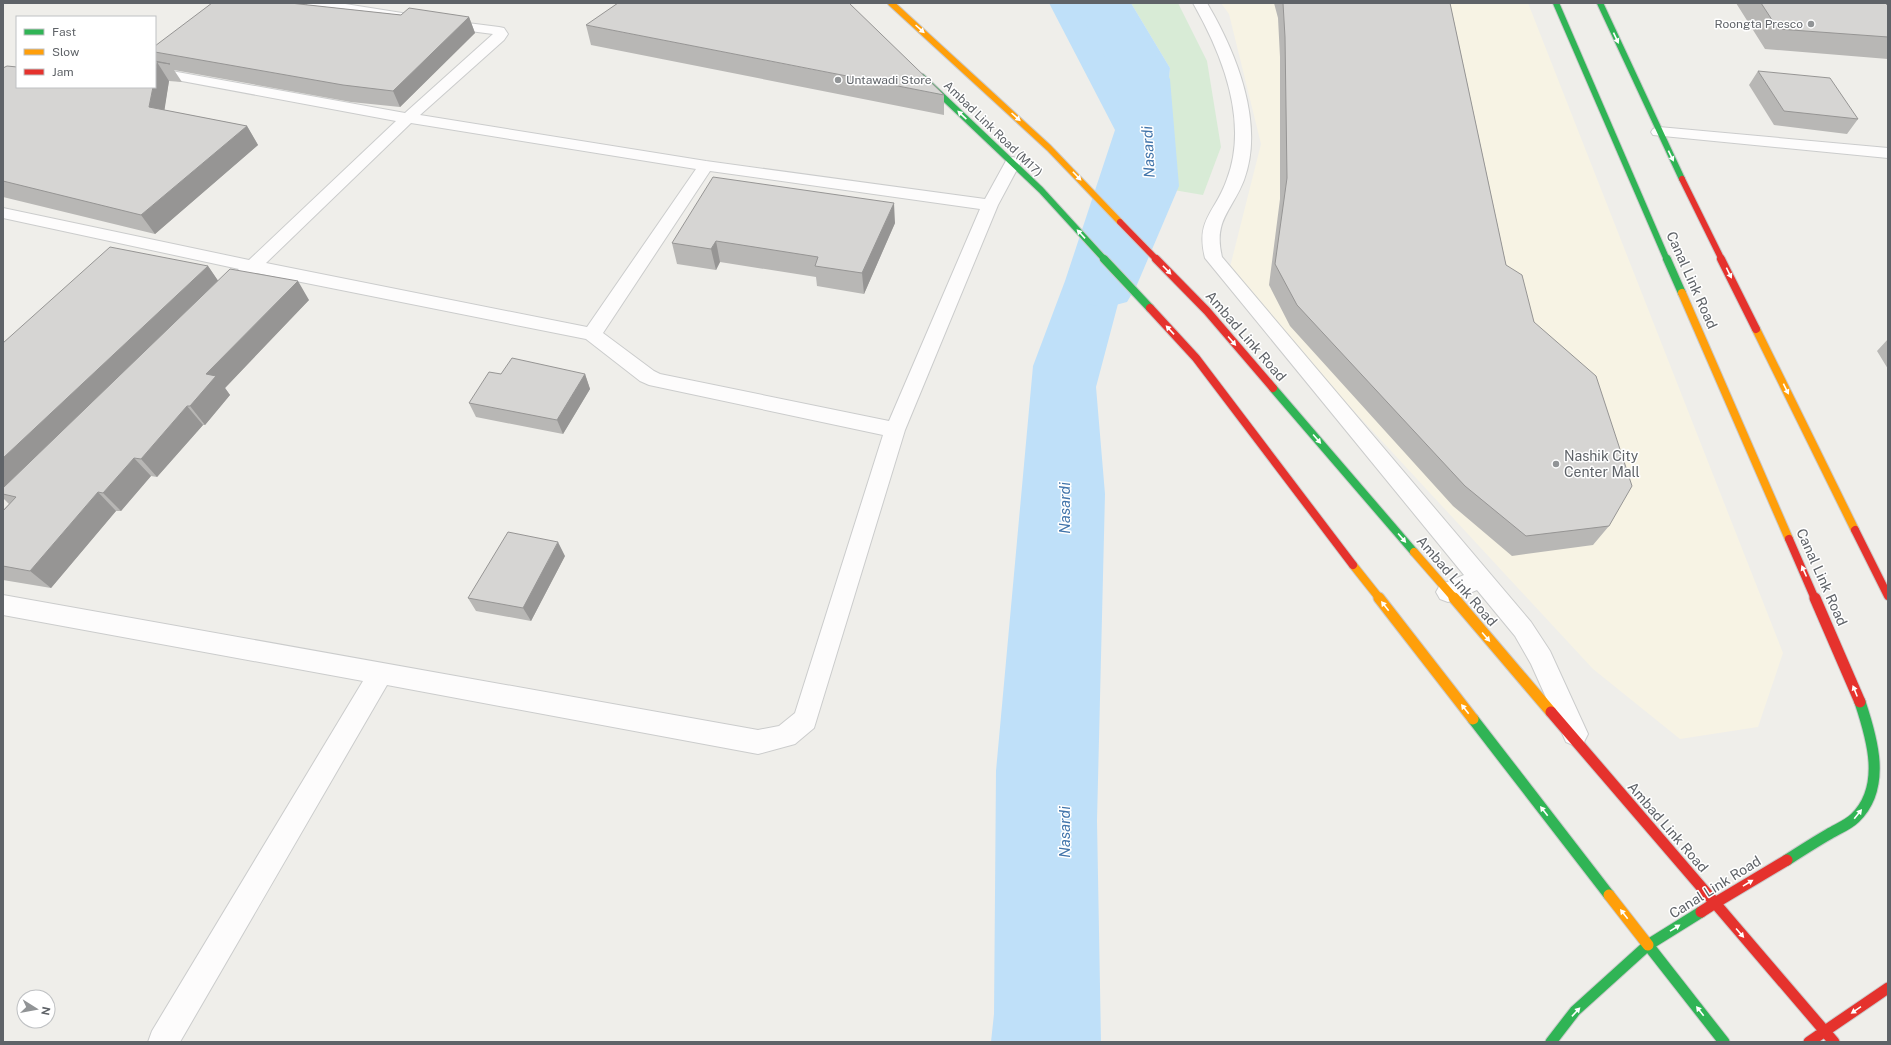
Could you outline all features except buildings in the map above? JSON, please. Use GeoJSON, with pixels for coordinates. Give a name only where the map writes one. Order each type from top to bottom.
{"type":"FeatureCollection","features":[{"type":"Feature","properties":{"kind":"main road","name":"Ambad Link Road (M17)"},"geometry":{"type":"LineString","coordinates":[[891,3],[1050,148]]}},
{"type":"Feature","properties":{"kind":"main road","name":"Canal Link Road"},"geometry":{"type":"LineString","coordinates":[[1551,1042],[1576,1011],[1648,945],[1855,818],[1871,796],[1873,768],[1871,744],[1863,710],[1852,682],[1556,3]]}},
{"type":"Feature","properties":{"kind":"main road"},"geometry":{"type":"LineString","coordinates":[[1600,3],[1659,132],[1888,596]]}},
{"type":"Feature","properties":{"kind":"main road","name":"Ambad Link Road (M17)"},"geometry":{"type":"LineString","coordinates":[[916,72],[1041,190],[1196,358],[1301,498],[1648,945]]}},
{"type":"Feature","properties":{"kind":"main road","name":"Ambad Link Road"},"geometry":{"type":"LineString","coordinates":[[1050,148],[1207,311],[1834,1042]]}},
{"type":"Feature","properties":{"kind":"main road"},"geometry":{"type":"LineString","coordinates":[[1648,945],[1724,1042]]}},
{"type":"Feature","properties":{"kind":"main road"},"geometry":{"type":"LineString","coordinates":[[1809,1042],[1888,988]]}},
{"type":"Feature","properties":{"kind":"street"},"geometry":{"type":"LineString","coordinates":[[313,3],[414,19]]}},
{"type":"Feature","properties":{"kind":"street"},"geometry":{"type":"LineString","coordinates":[[1200,3],[1211,20],[1236,84],[1240,109],[1241,136],[1239,168],[1234,184],[1210,232],[1211,250],[1214,258],[1522,629],[1541,658],[1579,744]]}},
{"type":"Feature","properties":{"kind":"street"},"geometry":{"type":"LineString","coordinates":[[212,305],[408,118],[501,34],[499,31],[429,21]]}},
{"type":"Feature","properties":{"kind":"street"},"geometry":{"type":"LineString","coordinates":[[156,72],[408,118],[706,166],[990,205]]}},
{"type":"Feature","properties":{"kind":"street"},"geometry":{"type":"LineString","coordinates":[[1659,132],[1888,153]]}},
{"type":"Feature","properties":{"kind":"street"},"geometry":{"type":"LineString","coordinates":[[3,605],[380,675],[758,742],[786,736],[805,720],[895,430],[990,205],[1013,162]]}},
{"type":"Feature","properties":{"kind":"street"},"geometry":{"type":"LineString","coordinates":[[592,334],[706,166]]}},
{"type":"Feature","properties":{"kind":"street"},"geometry":{"type":"LineString","coordinates":[[3,213],[252,266],[592,334],[647,376],[656,380],[895,430]]}},
{"type":"Feature","properties":{"kind":"street"},"geometry":{"type":"LineString","coordinates":[[1448,592],[1480,578]]}},
{"type":"Feature","properties":{"kind":"street"},"geometry":{"type":"LineString","coordinates":[[163,1042],[380,675]]}},
{"type":"Feature","properties":{"kind":"shaded area","name":"Nashik City Center Mall"},"geometry":{"type":"Polygon","coordinates":[[[1221,3],[1528,3],[1783,653],[1758,727],[1680,739],[1593,669],[1228,275],[1261,144],[1229,14],[1221,3]]]}},
{"type":"Feature","properties":{"kind":"green space"},"geometry":{"type":"Polygon","coordinates":[[[1131,3],[1178,3],[1207,61],[1221,147],[1203,195],[1150,186],[1164,130],[1170,68],[1131,3]]]}},
{"type":"Feature","properties":{"kind":"water"},"geometry":{"type":"Polygon","coordinates":[[[1049,3],[1131,3],[1170,68],[1164,130],[1096,387],[1105,494],[1097,821],[1101,1042],[991,1042],[994,1014],[996,771],[1033,366],[1065,281],[1115,130],[1049,3]]]}},
{"type":"Feature","properties":{"kind":"waterway","name":"Nasardi"},"geometry":{"type":"LineString","coordinates":[[1097,3],[1144,79],[1150,186],[1104,287]]}},
{"type":"Feature","properties":{"kind":"traffic: fast"},"geometry":{"type":"LineString","coordinates":[[1556,3],[1682,293]]}},
{"type":"Feature","properties":{"kind":"traffic: fast"},"geometry":{"type":"LineString","coordinates":[[1600,3],[1682,179]]}},
{"type":"Feature","properties":{"kind":"traffic: fast"},"geometry":{"type":"LineString","coordinates":[[922,77],[1041,190],[1150,308]]}},
{"type":"Feature","properties":{"kind":"traffic: fast"},"geometry":{"type":"LineString","coordinates":[[1273,388],[1414,552]]}},
{"type":"Feature","properties":{"kind":"traffic: fast"},"geometry":{"type":"LineString","coordinates":[[1787,860],[1816,841],[1850,822],[1865,806],[1871,793],[1874,778],[1874,762],[1869,731],[1860,702]]}},
{"type":"Feature","properties":{"kind":"traffic: fast"},"geometry":{"type":"LineString","coordinates":[[1473,719],[1609,895]]}},
{"type":"Feature","properties":{"kind":"traffic: fast"},"geometry":{"type":"LineString","coordinates":[[1551,1042],[1575,1011],[1648,945],[1701,912]]}},
{"type":"Feature","properties":{"kind":"traffic: fast"},"geometry":{"type":"LineString","coordinates":[[1648,945],[1724,1042]]}},
{"type":"Feature","properties":{"kind":"traffic: slow"},"geometry":{"type":"LineString","coordinates":[[891,3],[1049,148],[1120,222]]}},
{"type":"Feature","properties":{"kind":"traffic: slow"},"geometry":{"type":"LineString","coordinates":[[1682,293],[1789,539]]}},
{"type":"Feature","properties":{"kind":"traffic: slow"},"geometry":{"type":"LineString","coordinates":[[1756,329],[1855,530]]}},
{"type":"Feature","properties":{"kind":"traffic: slow"},"geometry":{"type":"LineString","coordinates":[[1414,552],[1551,712]]}},
{"type":"Feature","properties":{"kind":"traffic: slow"},"geometry":{"type":"LineString","coordinates":[[1353,565],[1473,719]]}},
{"type":"Feature","properties":{"kind":"traffic: slow"},"geometry":{"type":"LineString","coordinates":[[1609,895],[1648,945]]}},
{"type":"Feature","properties":{"kind":"traffic: jam"},"geometry":{"type":"LineString","coordinates":[[1682,179],[1756,329]]}},
{"type":"Feature","properties":{"kind":"traffic: jam"},"geometry":{"type":"LineString","coordinates":[[1120,222],[1207,311],[1273,388]]}},
{"type":"Feature","properties":{"kind":"traffic: jam"},"geometry":{"type":"LineString","coordinates":[[1150,308],[1196,358],[1353,565]]}},
{"type":"Feature","properties":{"kind":"traffic: jam"},"geometry":{"type":"LineString","coordinates":[[1855,530],[1888,596]]}},
{"type":"Feature","properties":{"kind":"traffic: jam"},"geometry":{"type":"LineString","coordinates":[[1789,539],[1860,702]]}},
{"type":"Feature","properties":{"kind":"traffic: jam"},"geometry":{"type":"LineString","coordinates":[[1551,712],[1715,903],[1787,860]]}},
{"type":"Feature","properties":{"kind":"traffic: jam"},"geometry":{"type":"LineString","coordinates":[[1701,912],[1715,903],[1834,1042]]}},
{"type":"Feature","properties":{"kind":"traffic: jam"},"geometry":{"type":"LineString","coordinates":[[1825,1031],[1888,988]]}},
{"type":"Feature","properties":{"kind":"traffic: jam"},"geometry":{"type":"LineString","coordinates":[[1809,1042],[1825,1031]]}},
{"type":"Feature","properties":{"kind":"place","name":"Roongta Presco"},"geometry":{"type":"Point","coordinates":[1811,24]}},
{"type":"Feature","properties":{"kind":"place","name":"Untawadi Store"},"geometry":{"type":"Point","coordinates":[838,80]}},
{"type":"Feature","properties":{"kind":"place","name":"Nashik City Center Mall"},"geometry":{"type":"Point","coordinates":[1556,464]}}]}
